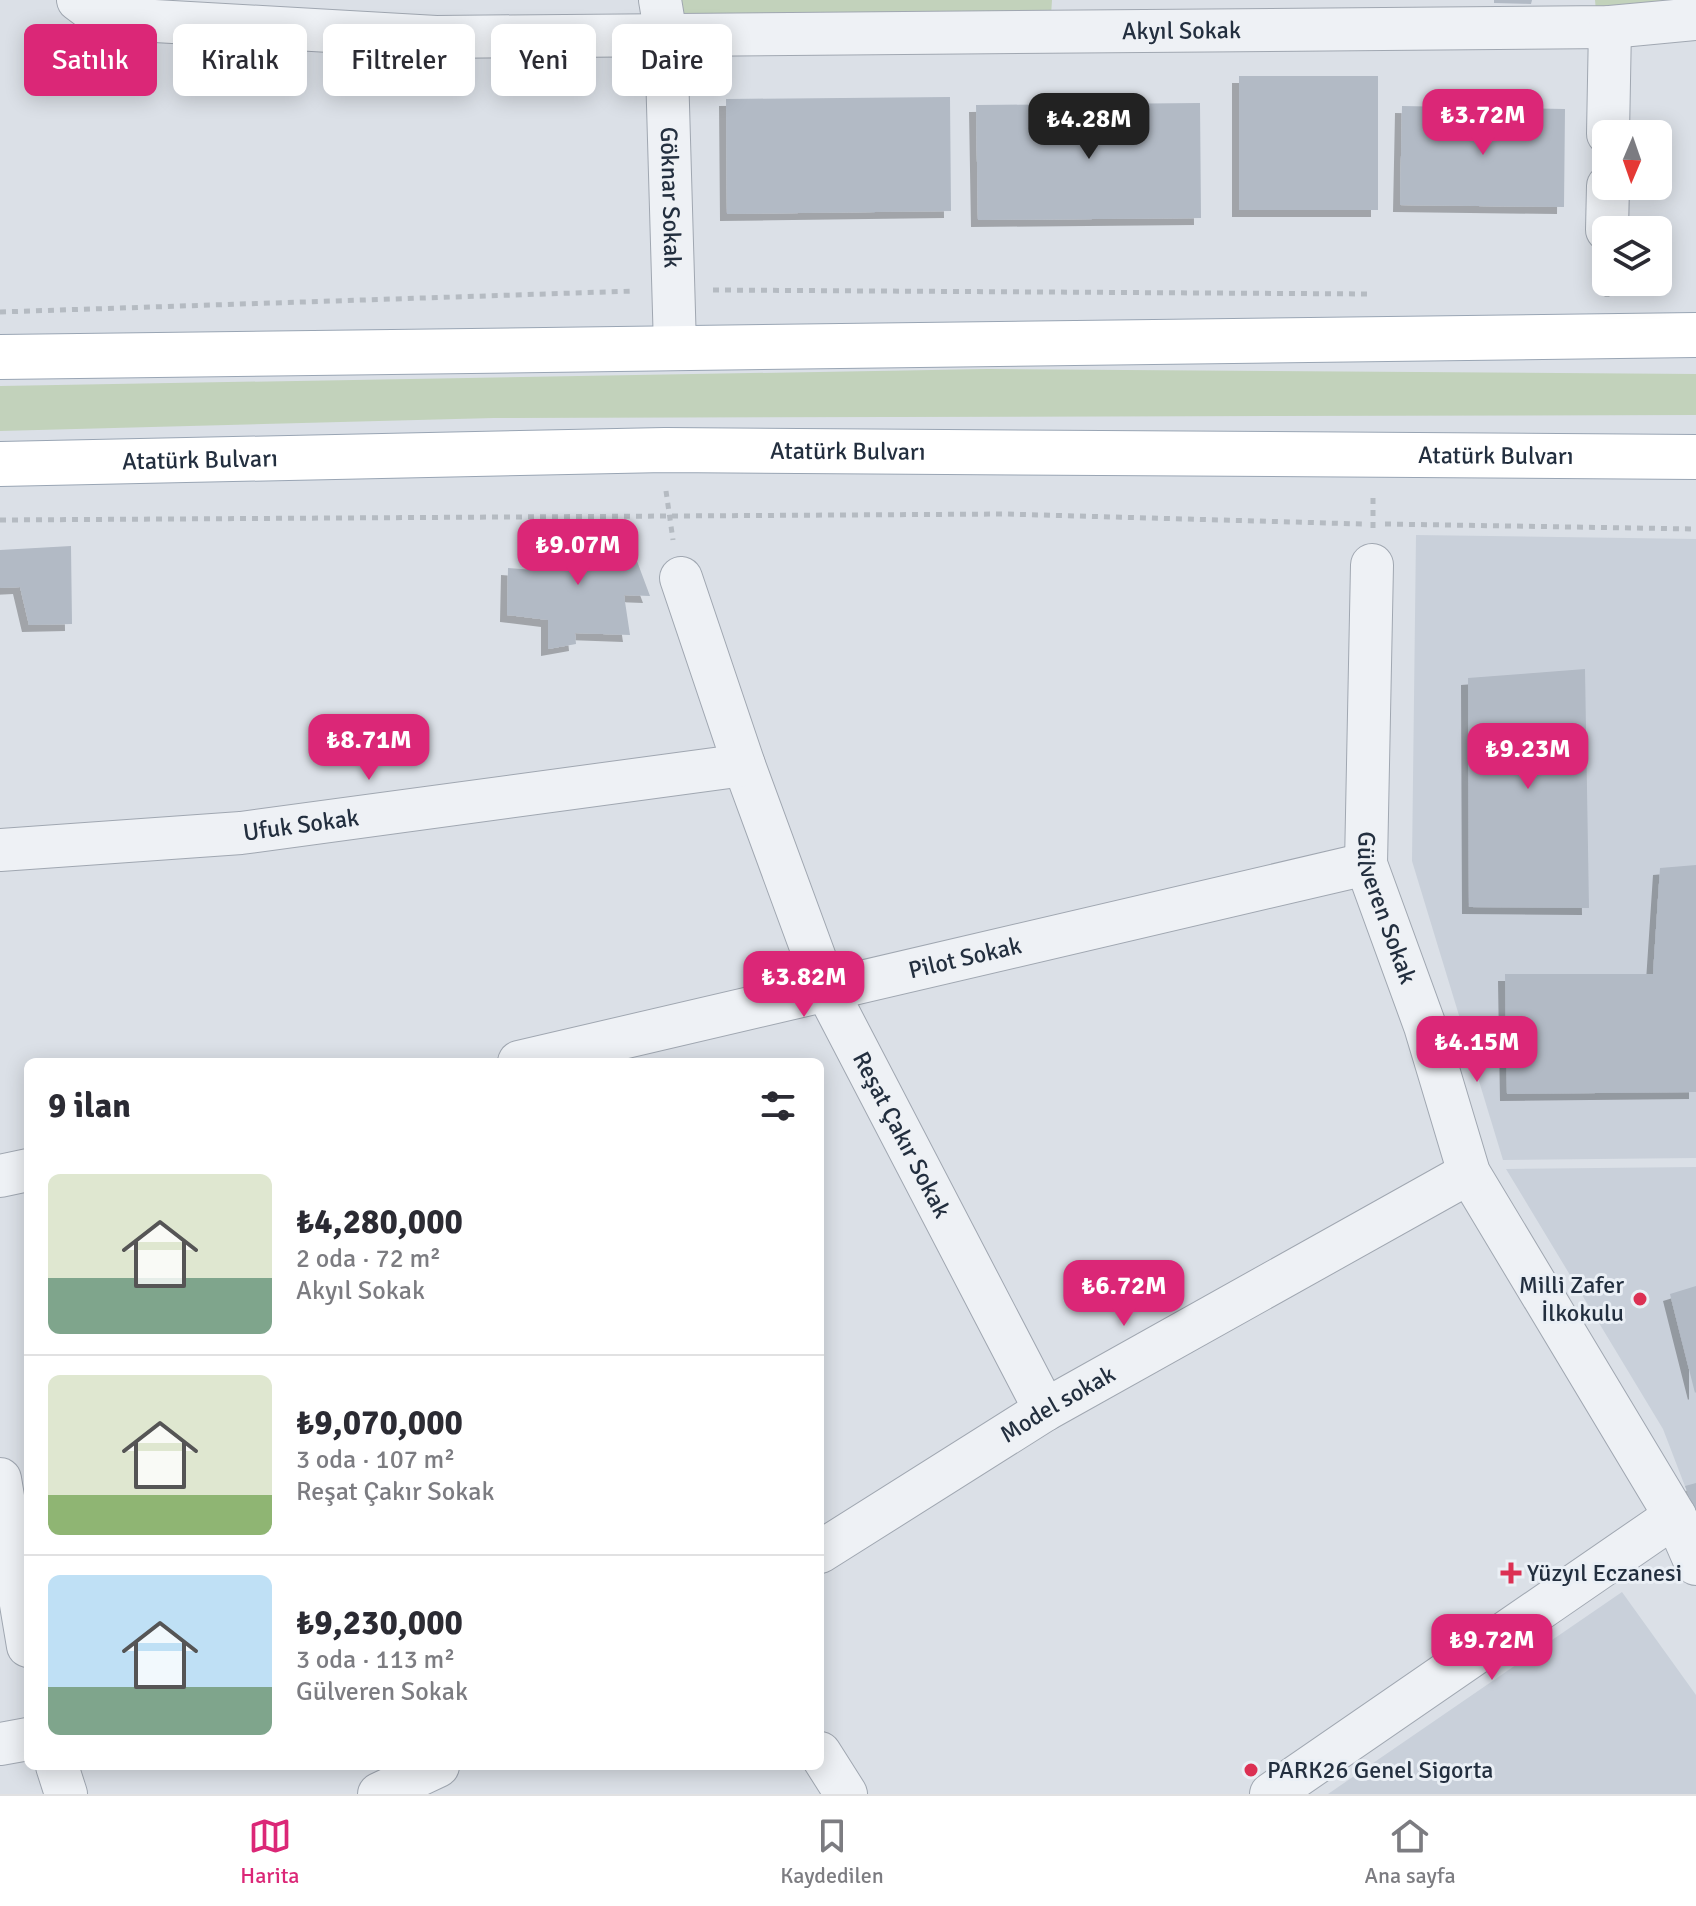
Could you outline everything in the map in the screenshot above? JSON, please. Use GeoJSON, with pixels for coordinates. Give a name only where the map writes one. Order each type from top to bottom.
{"type":"FeatureCollection","features":[{"type":"Feature","properties":{"kind":"main road"},"geometry":{"type":"LineString","coordinates":[[0,357],[1696,335]]}},
{"type":"Feature","properties":{"kind":"main road","name":"Atatürk Bulvarı"},"geometry":{"type":"LineString","coordinates":[[0,464],[665,450],[1696,457]]}},
{"type":"Feature","properties":{"kind":"street","name":"Akyıl Sokak"},"geometry":{"type":"LineString","coordinates":[[78,0],[102,18],[436,37],[663,18],[1696,19]]}},
{"type":"Feature","properties":{"kind":"street","name":"Göknar Sokak"},"geometry":{"type":"LineString","coordinates":[[663,18],[675,347]]}},
{"type":"Feature","properties":{"kind":"street"},"geometry":{"type":"LineString","coordinates":[[1587,18],[1605,120]]}},
{"type":"Feature","properties":{"kind":"street","name":"Gülveren Sokak"},"geometry":{"type":"LineString","coordinates":[[1372,565],[1366,864],[1425,1026],[1469,1173],[1675,1516],[1696,1564]]}},
{"type":"Feature","properties":{"kind":"street","name":"Reşat Çakır Sokak"},"geometry":{"type":"LineString","coordinates":[[681,578],[744,765],[827,991],[1045,1410]]}},
{"type":"Feature","properties":{"kind":"street","name":"Ufuk Sokak"},"geometry":{"type":"LineString","coordinates":[[0,850],[241,833],[744,765]]}},
{"type":"Feature","properties":{"kind":"street","name":"Pilot Sokak"},"geometry":{"type":"LineString","coordinates":[[536,1058],[1366,864]]}},
{"type":"Feature","properties":{"kind":"street"},"geometry":{"type":"LineString","coordinates":[[0,1176],[24,1171]]}},
{"type":"Feature","properties":{"kind":"street","name":"Model sokak"},"geometry":{"type":"LineString","coordinates":[[824,1549],[1045,1410],[1469,1173]]}},
{"type":"Feature","properties":{"kind":"street"},"geometry":{"type":"LineString","coordinates":[[0,1479],[23,1595]]}},
{"type":"Feature","properties":{"kind":"street"},"geometry":{"type":"LineString","coordinates":[[1271,1794],[1675,1516]]}},
{"type":"Feature","properties":{"kind":"street"},"geometry":{"type":"LineString","coordinates":[[0,1744],[24,1740]]}},
{"type":"Feature","properties":{"kind":"street"},"geometry":{"type":"LineString","coordinates":[[824,1759],[846,1794]]}},
{"type":"Feature","properties":{"kind":"street"},"geometry":{"type":"LineString","coordinates":[[58,1770],[66,1794]]}},
{"type":"Feature","properties":{"kind":"street"},"geometry":{"type":"LineString","coordinates":[[379,1794],[430,1770]]}},
{"type":"Feature","properties":{"kind":"path"},"geometry":{"type":"LineString","coordinates":[[0,312],[673,290],[1385,294]]}},
{"type":"Feature","properties":{"kind":"path"},"geometry":{"type":"LineString","coordinates":[[665,450],[668,514],[681,578]]}},
{"type":"Feature","properties":{"kind":"path"},"geometry":{"type":"LineString","coordinates":[[1372,565],[1373,455]]}},
{"type":"Feature","properties":{"kind":"path"},"geometry":{"type":"LineString","coordinates":[[0,520],[1006,514],[1696,529]]}},
{"type":"Feature","properties":{"kind":"shaded area"},"geometry":{"type":"Polygon","coordinates":[[[1416,535],[1696,539],[1696,1158],[1503,1160],[1412,861],[1416,535]]]}},
{"type":"Feature","properties":{"kind":"shaded area","name":"Milli Zafer İlkokulu"},"geometry":{"type":"Polygon","coordinates":[[[1696,1167],[1696,1515],[1663,1429],[1506,1169],[1696,1167]]]}},
{"type":"Feature","properties":{"kind":"shaded area"},"geometry":{"type":"Polygon","coordinates":[[[1622,1592],[1696,1695],[1696,1794],[1328,1794],[1622,1592]]]}},
{"type":"Feature","properties":{"kind":"green space"},"geometry":{"type":"Polygon","coordinates":[[[660,0],[1052,0],[1050,31],[732,35],[732,24],[664,24],[660,0]]]}},
{"type":"Feature","properties":{"kind":"green space"},"geometry":{"type":"Polygon","coordinates":[[[1595,0],[1679,0],[1596,11],[1595,0]]]}},
{"type":"Feature","properties":{"kind":"green space"},"geometry":{"type":"Polygon","coordinates":[[[988,369],[1696,374],[1696,415],[494,418],[0,431],[0,386],[988,369]]]}},
{"type":"Feature","properties":{"kind":"building"},"geometry":{"type":"Polygon","coordinates":[[[1494,0],[1532,0],[1531,4],[1494,3],[1494,0]]]}},
{"type":"Feature","properties":{"kind":"building"},"geometry":{"type":"Polygon","coordinates":[[[1239,76],[1378,76],[1378,210],[1239,210],[1239,76]]]}},
{"type":"Feature","properties":{"kind":"building"},"geometry":{"type":"Polygon","coordinates":[[[950,97],[951,211],[727,214],[726,99],[950,97]]]}},
{"type":"Feature","properties":{"kind":"building"},"geometry":{"type":"Polygon","coordinates":[[[1200,103],[1201,218],[978,220],[976,105],[1200,103]]]}},
{"type":"Feature","properties":{"kind":"building"},"geometry":{"type":"Polygon","coordinates":[[[1402,106],[1565,109],[1564,207],[1400,205],[1402,106]]]}},
{"type":"Feature","properties":{"kind":"building"},"geometry":{"type":"Polygon","coordinates":[[[628,537],[650,596],[624,595],[630,635],[575,633],[576,644],[548,649],[548,620],[507,615],[508,568],[535,570],[536,540],[628,537]]]}},
{"type":"Feature","properties":{"kind":"building"},"geometry":{"type":"Polygon","coordinates":[[[71,546],[72,624],[29,625],[20,587],[0,588],[0,550],[71,546]]]}},
{"type":"Feature","properties":{"kind":"building"},"geometry":{"type":"Polygon","coordinates":[[[1585,669],[1589,908],[1469,907],[1468,678],[1585,669]]]}},
{"type":"Feature","properties":{"kind":"building"},"geometry":{"type":"Polygon","coordinates":[[[1696,865],[1696,1092],[1507,1094],[1505,974],[1653,974],[1660,868],[1696,865]]]}},
{"type":"Feature","properties":{"kind":"building"},"geometry":{"type":"Polygon","coordinates":[[[1696,1286],[1696,1392],[1695,1393],[1670,1294],[1696,1286]]]}},
{"type":"Feature","properties":{"kind":"building"},"geometry":{"type":"Polygon","coordinates":[[[1696,1483],[1696,1515],[1685,1486],[1696,1483]]]}},
{"type":"Feature","properties":{"kind":"place","name":"Milli Zafer İlkokulu"},"geometry":{"type":"Point","coordinates":[1640,1299]}},
{"type":"Feature","properties":{"kind":"place","name":"Yüzyıl Eczanesi"},"geometry":{"type":"Point","coordinates":[1511,1573]}},
{"type":"Feature","properties":{"kind":"place","name":"PARK26 Genel Sigorta"},"geometry":{"type":"Point","coordinates":[1251,1770]}}]}
